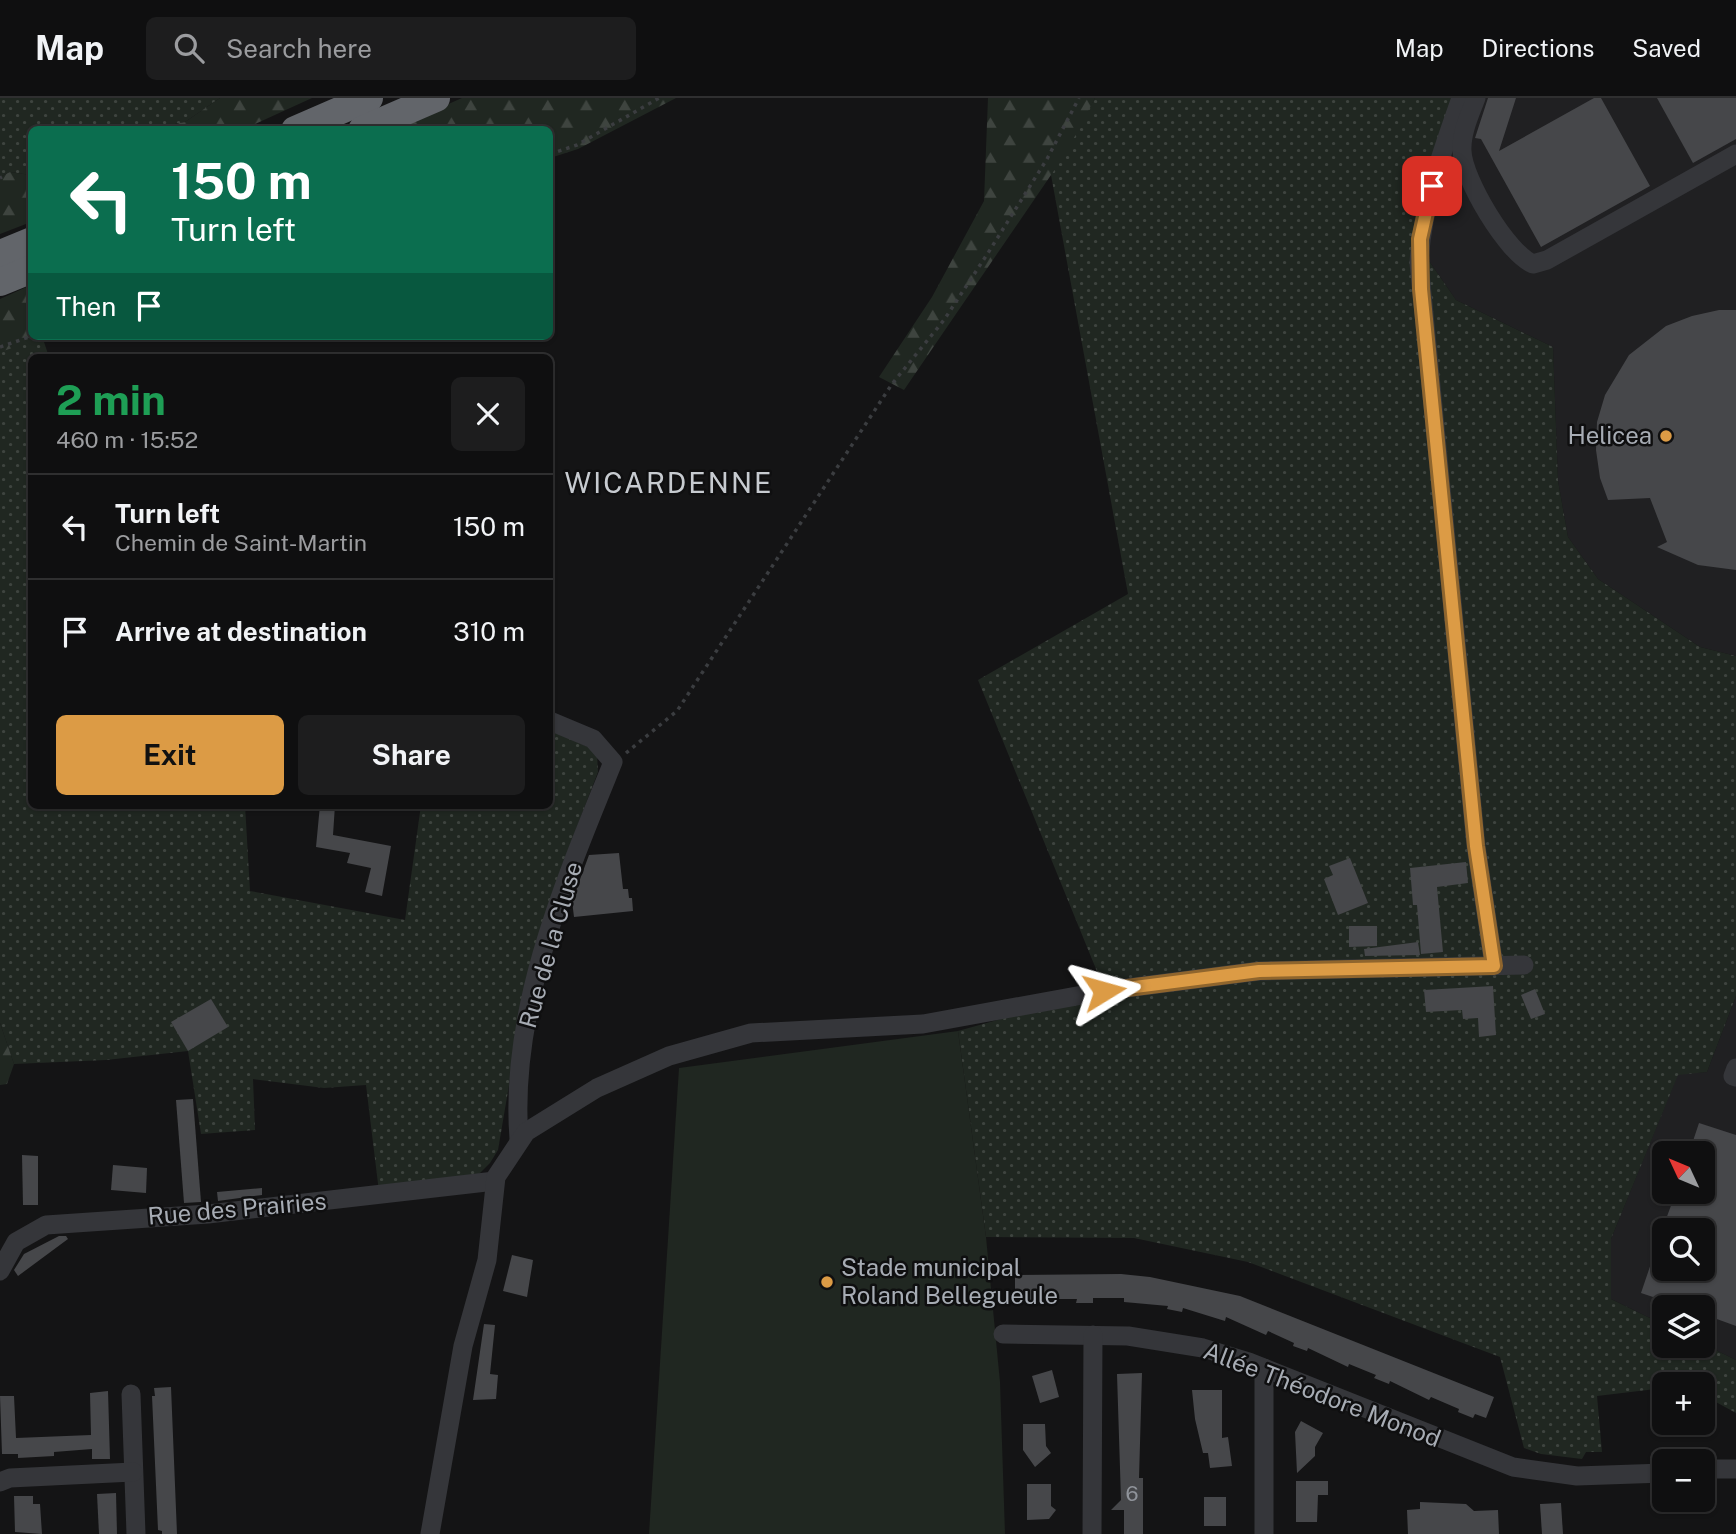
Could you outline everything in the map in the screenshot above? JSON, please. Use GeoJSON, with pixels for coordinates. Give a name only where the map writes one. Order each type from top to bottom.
{"type":"FeatureCollection","features":[{"type":"Feature","properties":{"kind":"highway"},"geometry":{"type":"LineString","coordinates":[[304,126],[369,98]]}},
{"type":"Feature","properties":{"kind":"highway"},"geometry":{"type":"LineString","coordinates":[[371,126],[436,98]]}},
{"type":"Feature","properties":{"kind":"highway"},"geometry":{"type":"LineString","coordinates":[[0,254],[28,243]]}},
{"type":"Feature","properties":{"kind":"highway"},"geometry":{"type":"LineString","coordinates":[[0,282],[28,271]]}},
{"type":"Feature","properties":{"kind":"street"},"geometry":{"type":"LineString","coordinates":[[1461,98],[1432,186],[1420,239],[1419,263],[1476,846],[1494,966]]}},
{"type":"Feature","properties":{"kind":"street"},"geometry":{"type":"LineString","coordinates":[[1476,98],[1463,142],[1465,166],[1508,244],[1533,264],[1547,260],[1736,154]]}},
{"type":"Feature","properties":{"kind":"street"},"geometry":{"type":"LineString","coordinates":[[553,721],[593,739],[613,762]]}},
{"type":"Feature","properties":{"kind":"street","name":"Rue de la Cluse"},"geometry":{"type":"LineString","coordinates":[[519,1139],[517,1107],[530,1003],[561,898],[613,762]]}},
{"type":"Feature","properties":{"kind":"street"},"geometry":{"type":"LineString","coordinates":[[430,1534],[463,1346],[487,1260],[495,1181],[519,1139],[561,1107],[610,1081],[680,1052],[751,1033],[915,1025],[1120,988],[1259,971],[1524,965]]}},
{"type":"Feature","properties":{"kind":"street","name":"Rue des Prairies"},"geometry":{"type":"LineString","coordinates":[[0,1270],[16,1242],[46,1224],[208,1214],[495,1181]]}},
{"type":"Feature","properties":{"kind":"street","name":"Allée Théodore Monod"},"geometry":{"type":"LineString","coordinates":[[1003,1334],[1093,1335],[1166,1341],[1219,1352],[1513,1466],[1549,1474],[1614,1477],[1652,1474]]}},
{"type":"Feature","properties":{"kind":"street"},"geometry":{"type":"LineString","coordinates":[[1091,1534],[1093,1335]]}},
{"type":"Feature","properties":{"kind":"street"},"geometry":{"type":"LineString","coordinates":[[1264,1368],[1264,1534]]}},
{"type":"Feature","properties":{"kind":"street"},"geometry":{"type":"LineString","coordinates":[[131,1394],[136,1534]]}},
{"type":"Feature","properties":{"kind":"street"},"geometry":{"type":"LineString","coordinates":[[1715,1469],[1736,1469]]}},
{"type":"Feature","properties":{"kind":"street"},"geometry":{"type":"LineString","coordinates":[[0,1482],[10,1478],[133,1472]]}},
{"type":"Feature","properties":{"kind":"path"},"geometry":{"type":"LineString","coordinates":[[553,153],[577,145],[659,98]]}},
{"type":"Feature","properties":{"kind":"path"},"geometry":{"type":"LineString","coordinates":[[613,762],[677,711],[892,384],[944,320],[988,253],[1047,159],[1079,98]]}},
{"type":"Feature","properties":{"kind":"path"},"geometry":{"type":"LineString","coordinates":[[0,347],[28,337]]}},
{"type":"Feature","properties":{"kind":"shaded area"},"geometry":{"type":"Polygon","coordinates":[[[1469,98],[1736,98],[1736,656],[1700,647],[1598,579],[1568,537],[1558,481],[1553,347],[1456,300],[1429,261],[1429,232],[1444,169],[1469,98]]]}},
{"type":"Feature","properties":{"kind":"shaded area"},"geometry":{"type":"Polygon","coordinates":[[[1736,996],[1736,1360],[1715,1350],[1715,1295],[1652,1295],[1652,1319],[1611,1299],[1611,1239],[1678,1074],[1707,1072],[1736,996]]]}},
{"type":"Feature","properties":{"kind":"green space"},"geometry":{"type":"Polygon","coordinates":[[[0,98],[220,98],[185,122],[164,126],[28,126],[28,175],[10,172],[0,177],[0,98]]]}},
{"type":"Feature","properties":{"kind":"green space"},"geometry":{"type":"Polygon","coordinates":[[[220,98],[312,98],[251,126],[164,126],[185,122],[220,98]]]}},
{"type":"Feature","properties":{"kind":"green space"},"geometry":{"type":"Polygon","coordinates":[[[462,98],[676,98],[578,149],[553,157],[553,126],[399,126],[462,98]]]}},
{"type":"Feature","properties":{"kind":"green space"},"geometry":{"type":"Polygon","coordinates":[[[988,98],[1095,98],[1066,153],[904,390],[879,377],[932,297],[984,201],[988,98]]]}},
{"type":"Feature","properties":{"kind":"green space"},"geometry":{"type":"Polygon","coordinates":[[[1095,98],[1469,98],[1444,169],[1429,232],[1429,261],[1456,300],[1553,347],[1558,481],[1568,537],[1598,579],[1700,647],[1736,656],[1736,996],[1707,1072],[1678,1075],[1611,1239],[1611,1299],[1652,1319],[1652,1358],[1715,1358],[1715,1350],[1736,1360],[1736,1413],[1715,1402],[1715,1372],[1652,1372],[1652,1389],[1597,1396],[1602,1452],[1586,1452],[1582,1459],[1541,1454],[1524,1448],[1500,1357],[1248,1262],[1134,1238],[986,1237],[958,1031],[1051,1005],[1107,996],[978,680],[1128,594],[1051,175],[1095,98]]]}},
{"type":"Feature","properties":{"kind":"green space"},"geometry":{"type":"Polygon","coordinates":[[[10,172],[28,175],[28,223],[0,234],[0,177],[10,172]]]}},
{"type":"Feature","properties":{"kind":"green space"},"geometry":{"type":"Polygon","coordinates":[[[28,286],[28,340],[37,340],[0,352],[0,299],[28,286]]]}},
{"type":"Feature","properties":{"kind":"green space"},"geometry":{"type":"Polygon","coordinates":[[[29,340],[43,340],[48,354],[28,354],[28,809],[245,809],[250,891],[405,920],[420,809],[553,809],[553,731],[588,747],[597,754],[598,772],[561,868],[516,1044],[498,1150],[490,1163],[461,1192],[380,1200],[366,1085],[324,1088],[253,1079],[255,1130],[201,1134],[188,1051],[106,1060],[14,1064],[0,1023],[0,349],[29,340]]]}},
{"type":"Feature","properties":{"kind":"green space"},"geometry":{"type":"Polygon","coordinates":[[[0,1023],[14,1064],[7,1084],[0,1085],[0,1023]]]}},
{"type":"Feature","properties":{"kind":"green space","name":"Stade municipal Roland Bellegueule"},"geometry":{"type":"Polygon","coordinates":[[[958,1031],[986,1237],[1000,1382],[1005,1534],[649,1534],[679,1068],[958,1031]]]}},
{"type":"Feature","properties":{"kind":"building"},"geometry":{"type":"Polygon","coordinates":[[[1488,98],[1516,98],[1499,151],[1594,98],[1601,98],[1650,186],[1541,247],[1481,139],[1475,138],[1488,98]]]}},
{"type":"Feature","properties":{"kind":"building"},"geometry":{"type":"Polygon","coordinates":[[[1657,98],[1736,98],[1736,139],[1693,163],[1657,98]]]}},
{"type":"Feature","properties":{"kind":"building","name":"Helicea"},"geometry":{"type":"Polygon","coordinates":[[[1719,310],[1736,310],[1736,570],[1698,565],[1657,547],[1667,542],[1650,498],[1608,500],[1600,478],[1596,450],[1597,422],[1605,395],[1629,355],[1666,326],[1719,310]]]}},
{"type":"Feature","properties":{"kind":"building"},"geometry":{"type":"Polygon","coordinates":[[[320,809],[335,809],[333,835],[391,846],[382,896],[365,892],[371,868],[347,863],[350,853],[316,847],[320,809]]]}},
{"type":"Feature","properties":{"kind":"building"},"geometry":{"type":"Polygon","coordinates":[[[619,853],[623,889],[628,889],[633,911],[574,917],[572,901],[589,855],[619,853]]]}},
{"type":"Feature","properties":{"kind":"building"},"geometry":{"type":"Polygon","coordinates":[[[1350,858],[1368,903],[1338,915],[1324,879],[1333,875],[1329,866],[1350,858]]]}},
{"type":"Feature","properties":{"kind":"building"},"geometry":{"type":"Polygon","coordinates":[[[1466,862],[1468,883],[1437,887],[1443,952],[1421,954],[1417,905],[1413,905],[1410,868],[1466,862]]]}},
{"type":"Feature","properties":{"kind":"building"},"geometry":{"type":"Polygon","coordinates":[[[1349,926],[1377,926],[1377,946],[1349,947],[1349,926]]]}},
{"type":"Feature","properties":{"kind":"building"},"geometry":{"type":"Polygon","coordinates":[[[1418,942],[1420,955],[1365,956],[1364,949],[1418,942]]]}},
{"type":"Feature","properties":{"kind":"building"},"geometry":{"type":"Polygon","coordinates":[[[1493,986],[1496,1035],[1479,1037],[1478,1018],[1463,1019],[1462,1010],[1426,1012],[1424,990],[1493,986]]]}},
{"type":"Feature","properties":{"kind":"building"},"geometry":{"type":"Polygon","coordinates":[[[1535,989],[1545,1014],[1531,1019],[1521,995],[1535,989]]]}},
{"type":"Feature","properties":{"kind":"building"},"geometry":{"type":"Polygon","coordinates":[[[211,999],[228,1027],[188,1051],[171,1022],[211,999]]]}},
{"type":"Feature","properties":{"kind":"building"},"geometry":{"type":"Polygon","coordinates":[[[193,1099],[201,1202],[184,1203],[176,1100],[193,1099]]]}},
{"type":"Feature","properties":{"kind":"building"},"geometry":{"type":"Polygon","coordinates":[[[1699,1123],[1736,1135],[1736,1326],[1715,1318],[1715,1295],[1652,1297],[1641,1293],[1652,1261],[1652,1281],[1715,1281],[1715,1218],[1666,1218],[1672,1204],[1715,1204],[1715,1141],[1693,1141],[1699,1123]]]}},
{"type":"Feature","properties":{"kind":"building"},"geometry":{"type":"Polygon","coordinates":[[[22,1155],[38,1156],[38,1205],[23,1205],[22,1155]]]}},
{"type":"Feature","properties":{"kind":"building"},"geometry":{"type":"Polygon","coordinates":[[[113,1165],[147,1168],[146,1193],[111,1190],[113,1165]]]}},
{"type":"Feature","properties":{"kind":"building"},"geometry":{"type":"Polygon","coordinates":[[[262,1188],[262,1195],[218,1201],[217,1192],[262,1188]]]}},
{"type":"Feature","properties":{"kind":"building"},"geometry":{"type":"Polygon","coordinates":[[[59,1236],[66,1236],[68,1239],[18,1276],[14,1270],[24,1254],[59,1236]]]}},
{"type":"Feature","properties":{"kind":"building"},"geometry":{"type":"Polygon","coordinates":[[[512,1255],[533,1260],[527,1297],[503,1291],[512,1255]]]}},
{"type":"Feature","properties":{"kind":"building"},"geometry":{"type":"Polygon","coordinates":[[[1121,1274],[1150,1277],[1240,1296],[1494,1397],[1486,1418],[1475,1414],[1473,1418],[1431,1397],[1429,1400],[1390,1381],[1389,1384],[1374,1378],[1376,1375],[1349,1364],[1348,1367],[1308,1348],[1307,1351],[1293,1346],[1294,1343],[1268,1331],[1266,1335],[1226,1317],[1225,1321],[1183,1308],[1182,1312],[1167,1309],[1168,1306],[1124,1302],[1124,1298],[1093,1298],[1093,1303],[1076,1303],[1077,1299],[1043,1299],[1043,1303],[1026,1303],[1026,1298],[1015,1298],[1015,1275],[1121,1274]]]}},
{"type":"Feature","properties":{"kind":"building"},"geometry":{"type":"Polygon","coordinates":[[[484,1324],[495,1325],[490,1374],[498,1375],[496,1399],[473,1400],[484,1324]]]}},
{"type":"Feature","properties":{"kind":"building"},"geometry":{"type":"Polygon","coordinates":[[[1052,1370],[1059,1397],[1040,1403],[1032,1376],[1052,1370]]]}},
{"type":"Feature","properties":{"kind":"building"},"geometry":{"type":"Polygon","coordinates":[[[1142,1373],[1139,1478],[1143,1478],[1143,1534],[1124,1534],[1124,1510],[1111,1510],[1121,1500],[1117,1374],[1142,1373]]]}},
{"type":"Feature","properties":{"kind":"building"},"geometry":{"type":"Polygon","coordinates":[[[171,1387],[177,1534],[162,1534],[162,1531],[158,1530],[152,1396],[155,1396],[154,1388],[171,1387]]]}},
{"type":"Feature","properties":{"kind":"building"},"geometry":{"type":"Polygon","coordinates":[[[1192,1390],[1222,1390],[1222,1438],[1228,1437],[1232,1466],[1210,1468],[1208,1453],[1203,1453],[1195,1419],[1192,1390]]]}},
{"type":"Feature","properties":{"kind":"building"},"geometry":{"type":"Polygon","coordinates":[[[108,1391],[110,1459],[92,1459],[92,1449],[54,1452],[54,1456],[18,1458],[18,1454],[2,1454],[0,1396],[14,1396],[16,1438],[91,1435],[90,1393],[108,1391]]]}},
{"type":"Feature","properties":{"kind":"building"},"geometry":{"type":"Polygon","coordinates":[[[1301,1421],[1323,1433],[1315,1447],[1315,1456],[1297,1473],[1295,1432],[1301,1421]]]}},
{"type":"Feature","properties":{"kind":"building"},"geometry":{"type":"Polygon","coordinates":[[[1023,1424],[1045,1424],[1046,1446],[1051,1453],[1035,1467],[1023,1450],[1023,1424]]]}},
{"type":"Feature","properties":{"kind":"building"},"geometry":{"type":"Polygon","coordinates":[[[1296,1481],[1328,1481],[1328,1495],[1318,1495],[1317,1522],[1296,1522],[1296,1481]]]}},
{"type":"Feature","properties":{"kind":"building"},"geometry":{"type":"Polygon","coordinates":[[[1027,1484],[1051,1484],[1051,1506],[1056,1510],[1049,1519],[1027,1520],[1027,1484]]]}},
{"type":"Feature","properties":{"kind":"building"},"geometry":{"type":"Polygon","coordinates":[[[116,1493],[117,1534],[99,1534],[97,1494],[116,1493]]]}},
{"type":"Feature","properties":{"kind":"building"},"geometry":{"type":"Polygon","coordinates":[[[14,1496],[33,1496],[33,1504],[40,1504],[42,1534],[15,1532],[14,1496]]]}},
{"type":"Feature","properties":{"kind":"building"},"geometry":{"type":"Polygon","coordinates":[[[1204,1497],[1226,1497],[1226,1526],[1204,1526],[1204,1497]]]}},
{"type":"Feature","properties":{"kind":"building"},"geometry":{"type":"Polygon","coordinates":[[[1420,1502],[1466,1504],[1474,1511],[1498,1510],[1499,1534],[1408,1534],[1407,1510],[1420,1509],[1420,1502]]]}},
{"type":"Feature","properties":{"kind":"building"},"geometry":{"type":"Polygon","coordinates":[[[1561,1503],[1563,1534],[1542,1534],[1540,1504],[1561,1503]]]}},
{"type":"Feature","properties":{"kind":"place","name":"Helicea"},"geometry":{"type":"Point","coordinates":[1666,436]}},
{"type":"Feature","properties":{"kind":"place","name":"Stade municipal Roland Bellegueule"},"geometry":{"type":"Point","coordinates":[827,1282]}},
{"type":"Feature","properties":{"kind":"district","name":"WICARDENNE"},"geometry":{"type":"Point","coordinates":[669,483]}},
{"type":"Feature","properties":{"kind":"route"},"geometry":{"type":"LineString","coordinates":[[1104,991],[1259,971],[1494,966],[1476,846],[1421,289],[1420,239],[1432,186]]}}]}
